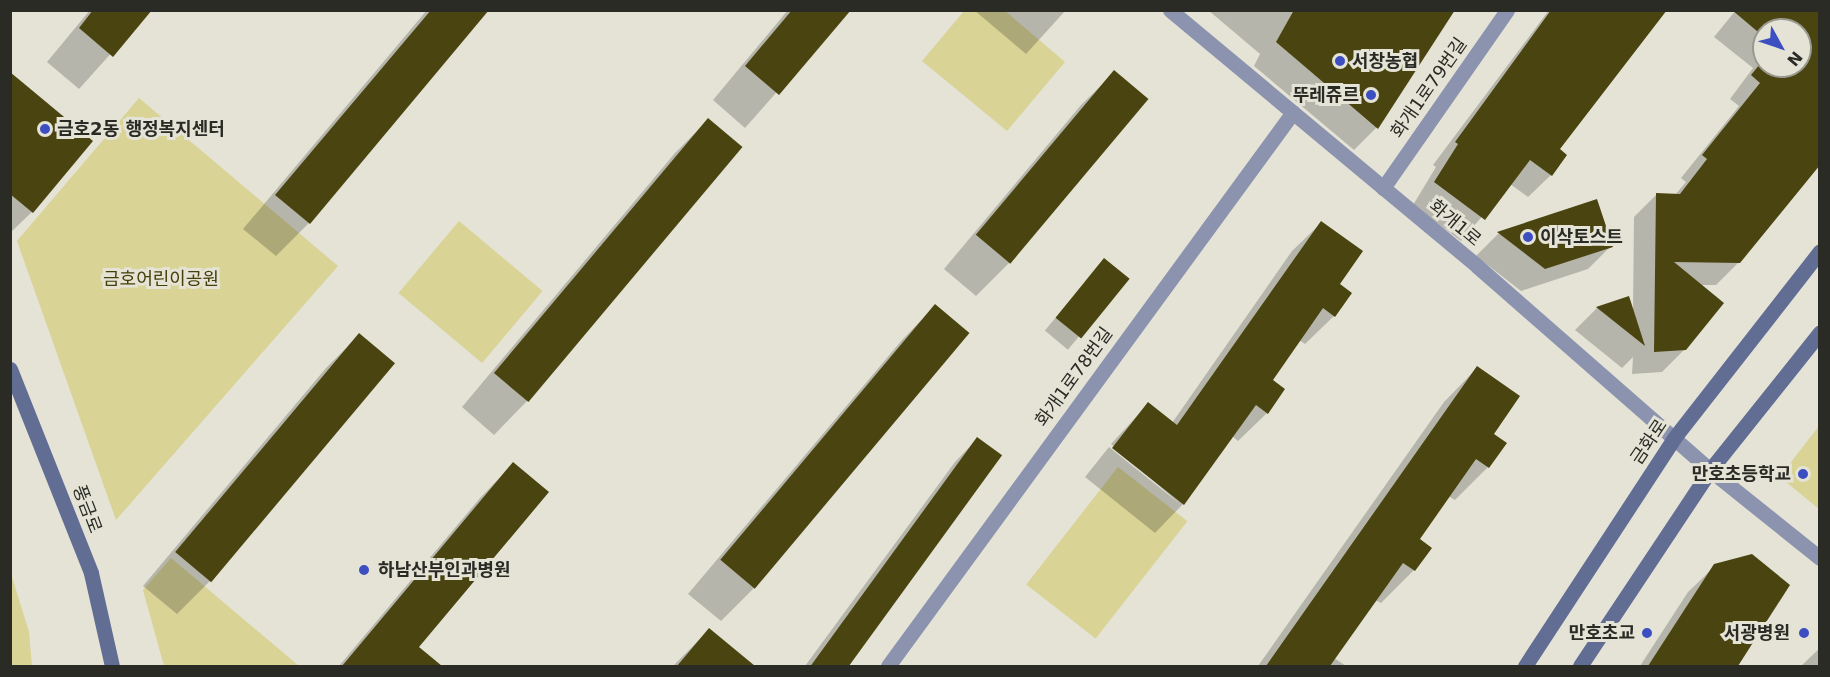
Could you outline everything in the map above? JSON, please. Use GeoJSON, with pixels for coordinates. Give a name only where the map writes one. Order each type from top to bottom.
{"type":"FeatureCollection","features":[{"type":"Feature","properties":{"kind":"main road","name":"금화로"},"geometry":{"type":"LineString","coordinates":[[1526,666],[1674,438],[1820,251]]}},
{"type":"Feature","properties":{"kind":"main road"},"geometry":{"type":"LineString","coordinates":[[1580,666],[1710,470],[1820,332]]}},
{"type":"Feature","properties":{"kind":"main road","name":"풍금로"},"geometry":{"type":"LineString","coordinates":[[10,369],[91,573],[112,666]]}},
{"type":"Feature","properties":{"kind":"street","name":"화개1로"},"geometry":{"type":"LineString","coordinates":[[1170,10],[1383,188],[1710,470],[1820,558]]}},
{"type":"Feature","properties":{"kind":"street","name":"화개1로79번길"},"geometry":{"type":"LineString","coordinates":[[1383,188],[1507,10]]}},
{"type":"Feature","properties":{"kind":"street","name":"화개1로78번길"},"geometry":{"type":"LineString","coordinates":[[888,666],[1293,112]]}},
{"type":"Feature","properties":{"kind":"green space"},"geometry":{"type":"Polygon","coordinates":[[[1004,10],[1065,62],[1007,131],[922,61],[964,11],[1004,10]]]}},
{"type":"Feature","properties":{"kind":"green space","name":"금호어린이공원"},"geometry":{"type":"Polygon","coordinates":[[[139,98],[338,266],[116,520],[17,241],[139,98]]]}},
{"type":"Feature","properties":{"kind":"green space"},"geometry":{"type":"Polygon","coordinates":[[[459,221],[542,291],[482,363],[399,293],[459,221]]]}},
{"type":"Feature","properties":{"kind":"green space","name":"만호초등학교"},"geometry":{"type":"Polygon","coordinates":[[[1819,426],[1819,509],[1786,482],[1788,466],[1819,426]]]}},
{"type":"Feature","properties":{"kind":"green space"},"geometry":{"type":"Polygon","coordinates":[[[1118,467],[1187,521],[1096,639],[1026,584],[1118,467]]]}},
{"type":"Feature","properties":{"kind":"green space"},"geometry":{"type":"Polygon","coordinates":[[[171,558],[299,666],[164,666],[143,590],[171,558]]]}},
{"type":"Feature","properties":{"kind":"green space"},"geometry":{"type":"Polygon","coordinates":[[[12,577],[29,632],[32,666],[11,666],[12,577]]]}},
{"type":"Feature","properties":{"kind":"building"},"geometry":{"type":"Polygon","coordinates":[[[93,10],[152,10],[113,57],[79,28],[93,10]]]}},
{"type":"Feature","properties":{"kind":"building"},"geometry":{"type":"Polygon","coordinates":[[[431,10],[489,10],[310,224],[275,195],[431,10]]]}},
{"type":"Feature","properties":{"kind":"building"},"geometry":{"type":"Polygon","coordinates":[[[792,10],[851,10],[779,95],[745,66],[792,10]]]}},
{"type":"Feature","properties":{"kind":"building"},"geometry":{"type":"Polygon","coordinates":[[[1294,10],[1455,10],[1378,129],[1276,42],[1294,10]]]}},
{"type":"Feature","properties":{"kind":"building"},"geometry":{"type":"Polygon","coordinates":[[[1551,10],[1667,10],[1560,149],[1567,155],[1552,176],[1530,160],[1485,220],[1434,182],[1458,144],[1455,142],[1551,10]]]}},
{"type":"Feature","properties":{"kind":"building"},"geometry":{"type":"Polygon","coordinates":[[[1732,10],[1820,10],[1820,165],[1740,263],[1674,262],[1724,303],[1686,350],[1654,352],[1656,193],[1680,194],[1707,159],[1702,155],[1760,83],[1754,78],[1812,78],[1812,18],[1752,18],[1752,27],[1732,10]]]}},
{"type":"Feature","properties":{"kind":"building"},"geometry":{"type":"Polygon","coordinates":[[[1114,70],[1148,99],[1010,264],[976,235],[1114,70]]]}},
{"type":"Feature","properties":{"kind":"building"},"geometry":{"type":"Polygon","coordinates":[[[10,72],[93,141],[33,213],[10,194],[10,72]]]}},
{"type":"Feature","properties":{"kind":"building"},"geometry":{"type":"Polygon","coordinates":[[[708,118],[742,147],[528,402],[494,373],[708,118]]]}},
{"type":"Feature","properties":{"kind":"building"},"geometry":{"type":"Polygon","coordinates":[[[1597,199],[1613,247],[1545,269],[1497,232],[1597,199]]]}},
{"type":"Feature","properties":{"kind":"building"},"geometry":{"type":"Polygon","coordinates":[[[1321,221],[1363,251],[1340,284],[1352,293],[1335,317],[1323,308],[1273,380],[1285,389],[1268,414],[1256,405],[1184,505],[1112,448],[1148,402],[1177,425],[1321,221]]]}},
{"type":"Feature","properties":{"kind":"building"},"geometry":{"type":"Polygon","coordinates":[[[1104,258],[1130,279],[1081,339],[1056,318],[1104,258]]]}},
{"type":"Feature","properties":{"kind":"building"},"geometry":{"type":"Polygon","coordinates":[[[1629,296],[1645,346],[1596,307],[1629,296]]]}},
{"type":"Feature","properties":{"kind":"building"},"geometry":{"type":"Polygon","coordinates":[[[935,304],[969,333],[755,589],[720,560],[935,304]]]}},
{"type":"Feature","properties":{"kind":"building"},"geometry":{"type":"Polygon","coordinates":[[[359,333],[395,363],[211,582],[175,552],[359,333]]]}},
{"type":"Feature","properties":{"kind":"building"},"geometry":{"type":"Polygon","coordinates":[[[1477,366],[1520,396],[1494,434],[1507,443],[1489,468],[1476,459],[1420,539],[1432,548],[1415,571],[1403,563],[1330,666],[1266,666],[1477,366]]]}},
{"type":"Feature","properties":{"kind":"building"},"geometry":{"type":"Polygon","coordinates":[[[977,437],[1002,455],[849,666],[811,666],[977,437]]]}},
{"type":"Feature","properties":{"kind":"building"},"geometry":{"type":"Polygon","coordinates":[[[513,462],[549,492],[419,647],[442,666],[342,666],[513,462]]]}},
{"type":"Feature","properties":{"kind":"building"},"geometry":{"type":"Polygon","coordinates":[[[1752,554],[1790,585],[1738,666],[1648,666],[1714,564],[1752,554]]]}},
{"type":"Feature","properties":{"kind":"building"},"geometry":{"type":"Polygon","coordinates":[[[709,628],[755,666],[677,666],[709,628]]]}},
{"type":"Feature","properties":{"kind":"place","name":"서창농협"},"geometry":{"type":"Point","coordinates":[1340,61]}},
{"type":"Feature","properties":{"kind":"place","name":"뚜레쥬르"},"geometry":{"type":"Point","coordinates":[1371,95]}},
{"type":"Feature","properties":{"kind":"place","name":"금호2동 행정복지센터"},"geometry":{"type":"Point","coordinates":[45,129]}},
{"type":"Feature","properties":{"kind":"place","name":"이삭토스트"},"geometry":{"type":"Point","coordinates":[1528,237]}},
{"type":"Feature","properties":{"kind":"place","name":"만호초등학교"},"geometry":{"type":"Point","coordinates":[1803,474]}},
{"type":"Feature","properties":{"kind":"place","name":"하남산부인과병원"},"geometry":{"type":"Point","coordinates":[364,570]}},
{"type":"Feature","properties":{"kind":"place","name":"만호초교"},"geometry":{"type":"Point","coordinates":[1647,633]}},
{"type":"Feature","properties":{"kind":"place","name":"서광병원"},"geometry":{"type":"Point","coordinates":[1804,633]}}]}
